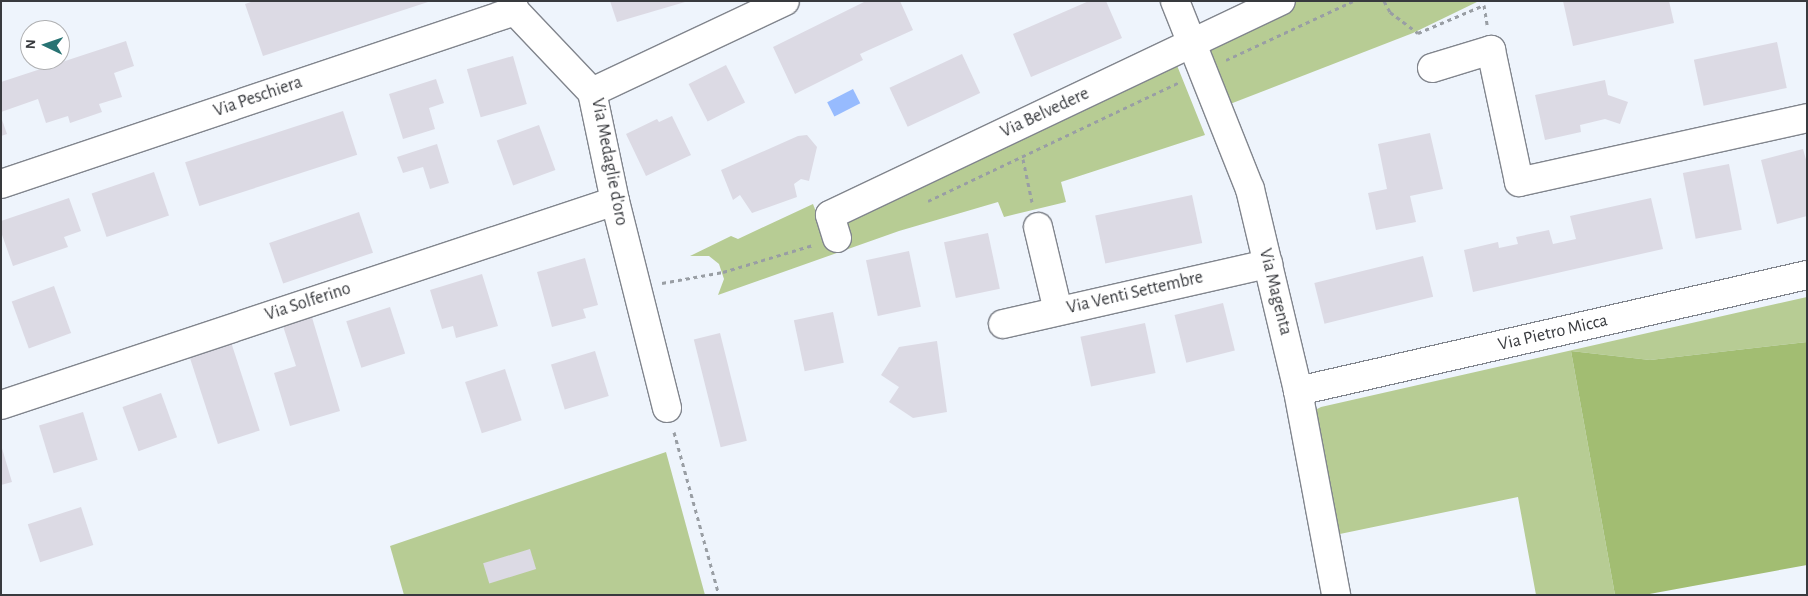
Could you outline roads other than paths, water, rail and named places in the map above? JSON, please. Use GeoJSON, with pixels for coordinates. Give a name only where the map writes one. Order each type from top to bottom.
{"type":"FeatureCollection","features":[{"type":"Feature","properties":{"kind":"street","name":"Via Medaglie d'oro"},"geometry":{"type":"LineString","coordinates":[[667,408],[615,201],[592,92],[786,1]]}},
{"type":"Feature","properties":{"kind":"street","name":"Via Magenta"},"geometry":{"type":"LineString","coordinates":[[1175,1],[1250,189],[1298,391],[1336,595]]}},
{"type":"Feature","properties":{"kind":"street","name":"Via Belvedere"},"geometry":{"type":"LineString","coordinates":[[837,238],[830,215],[1281,1]]}},
{"type":"Feature","properties":{"kind":"street"},"geometry":{"type":"LineString","coordinates":[[513,6],[592,92]]}},
{"type":"Feature","properties":{"kind":"street","name":"Via Peschiera"},"geometry":{"type":"LineString","coordinates":[[1,184],[513,6]]}},
{"type":"Feature","properties":{"kind":"street"},"geometry":{"type":"LineString","coordinates":[[1432,68],[1491,50],[1519,182],[1807,118]]}},
{"type":"Feature","properties":{"kind":"street","name":"Via Solferino"},"geometry":{"type":"LineString","coordinates":[[1,405],[615,201]]}},
{"type":"Feature","properties":{"kind":"street"},"geometry":{"type":"LineString","coordinates":[[1038,227],[1058,311]]}},
{"type":"Feature","properties":{"kind":"street","name":"Via Venti Settembre"},"geometry":{"type":"LineString","coordinates":[[1003,324],[1268,264]]}},
{"type":"Feature","properties":{"kind":"street","name":"Via Pietro Micca"},"geometry":{"type":"LineString","coordinates":[[1298,391],[1807,275]]}},
{"type":"Feature","properties":{"kind":"water"},"geometry":{"type":"Polygon","coordinates":[[[853,89],[860,103],[834,116],[827,102],[853,89]]]}}]}
